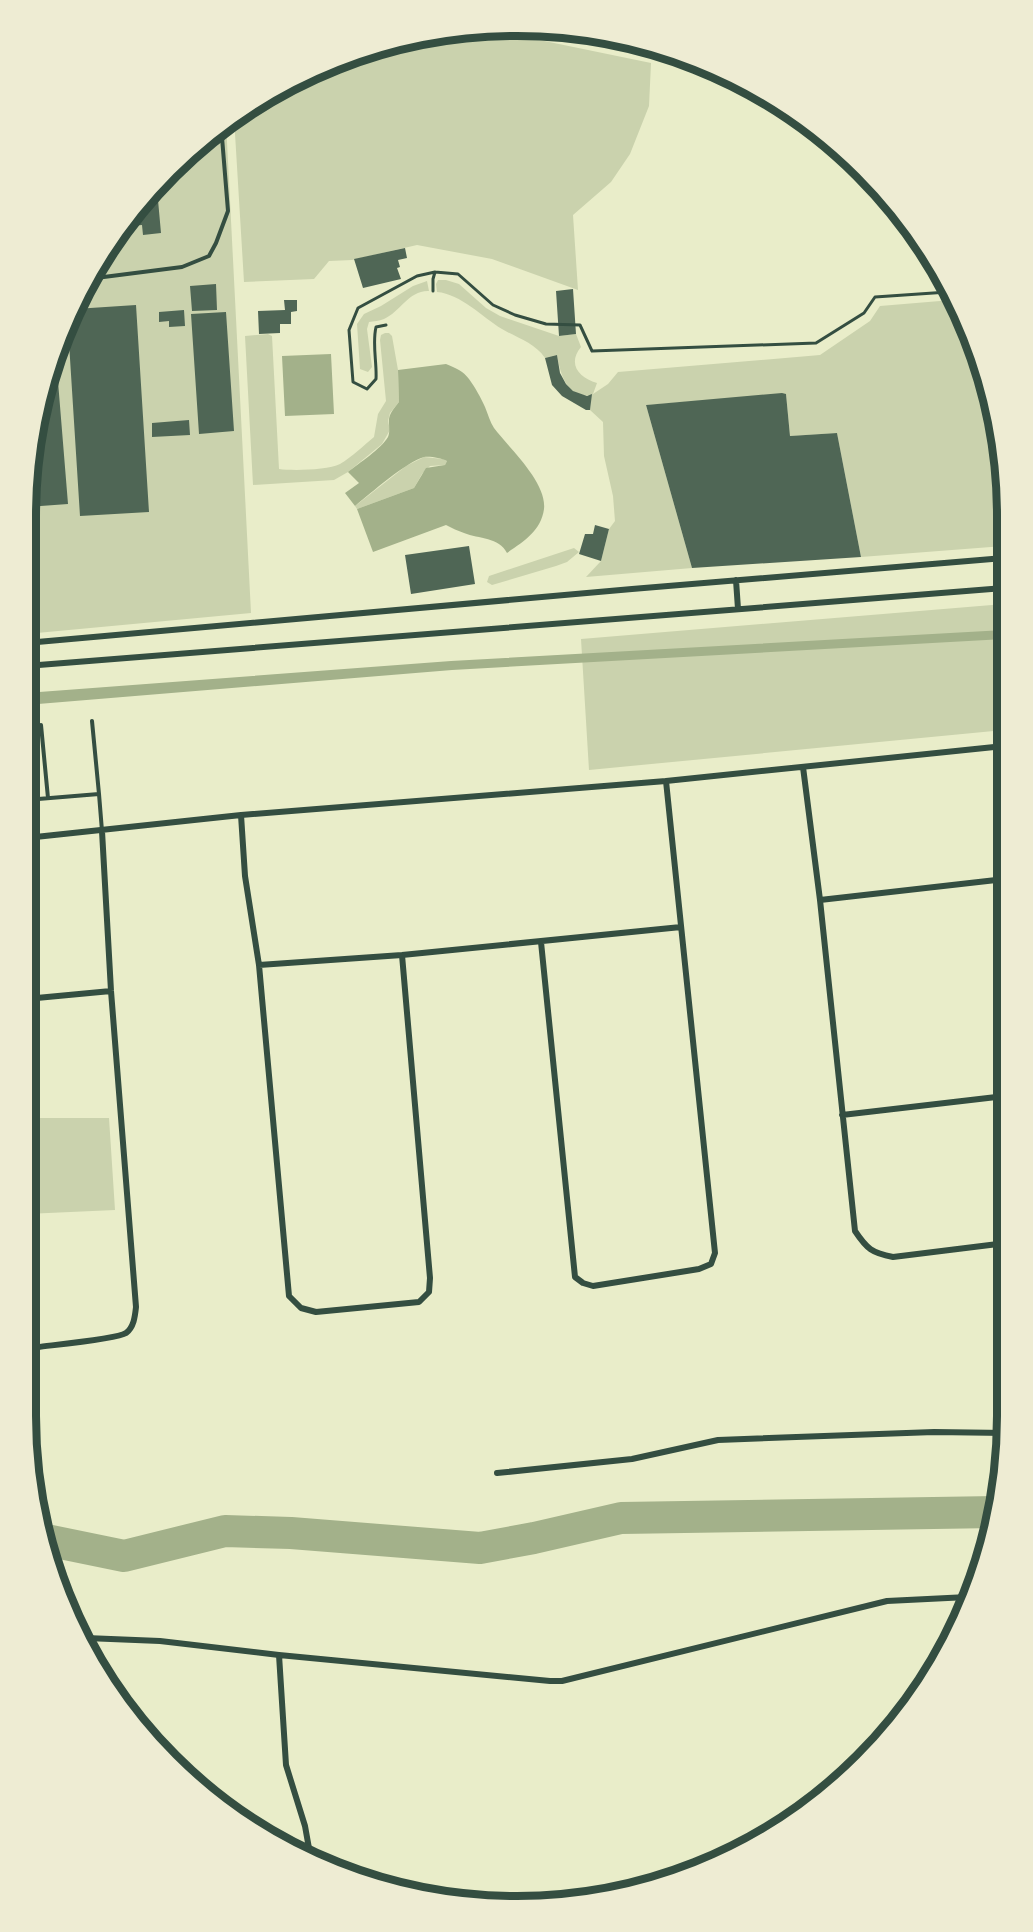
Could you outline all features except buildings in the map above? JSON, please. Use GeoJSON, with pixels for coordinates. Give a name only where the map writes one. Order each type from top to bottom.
{"type":"FeatureCollection","features":[{"type":"Feature","properties":{"kind":"street"},"geometry":{"type":"LineString","coordinates":[[36,642],[997,559]]}},
{"type":"Feature","properties":{"kind":"street"},"geometry":{"type":"LineString","coordinates":[[736,580],[738,609]]}},
{"type":"Feature","properties":{"kind":"street"},"geometry":{"type":"LineString","coordinates":[[36,665],[997,589]]}},
{"type":"Feature","properties":{"kind":"street"},"geometry":{"type":"LineString","coordinates":[[36,837],[241,815],[666,781],[997,747]]}},
{"type":"Feature","properties":{"kind":"street"},"geometry":{"type":"LineString","coordinates":[[803,767],[820,900],[855,1231],[865,1247],[878,1254],[893,1257],[997,1244]]}},
{"type":"Feature","properties":{"kind":"street"},"geometry":{"type":"LineString","coordinates":[[541,942],[575,1277],[593,1286],[699,1269],[711,1264],[715,1253],[666,781]]}},
{"type":"Feature","properties":{"kind":"street"},"geometry":{"type":"LineString","coordinates":[[241,815],[245,876],[259,965],[289,1296],[301,1308],[316,1312],[418,1302],[429,1292],[402,955]]}},
{"type":"Feature","properties":{"kind":"street"},"geometry":{"type":"LineString","coordinates":[[36,1347],[112,1337],[126,1333],[134,1322],[136,1307],[111,992],[102,831]]}},
{"type":"Feature","properties":{"kind":"street"},"geometry":{"type":"LineString","coordinates":[[820,900],[997,880]]}},
{"type":"Feature","properties":{"kind":"street"},"geometry":{"type":"LineString","coordinates":[[259,965],[402,955],[681,927]]}},
{"type":"Feature","properties":{"kind":"street"},"geometry":{"type":"LineString","coordinates":[[36,998],[111,992]]}},
{"type":"Feature","properties":{"kind":"street"},"geometry":{"type":"LineString","coordinates":[[842,1115],[997,1097]]}},
{"type":"Feature","properties":{"kind":"street"},"geometry":{"type":"LineString","coordinates":[[497,1473],[632,1460],[717,1440],[934,1432],[996,1433]]}},
{"type":"Feature","properties":{"kind":"street"},"geometry":{"type":"LineString","coordinates":[[91,1638],[160,1641],[279,1655],[562,1681],[887,1601],[961,1597]]}},
{"type":"Feature","properties":{"kind":"street"},"geometry":{"type":"LineString","coordinates":[[279,1655],[286,1765],[305,1826],[309,1848]]}},
{"type":"Feature","properties":{"kind":"lane"},"geometry":{"type":"LineString","coordinates":[[99,278],[182,267],[208,256],[216,243],[228,211],[222,137]]}},
{"type":"Feature","properties":{"kind":"lane"},"geometry":{"type":"LineString","coordinates":[[92,721],[102,831]]}},
{"type":"Feature","properties":{"kind":"lane"},"geometry":{"type":"LineString","coordinates":[[41,725],[48,798]]}},
{"type":"Feature","properties":{"kind":"lane"},"geometry":{"type":"LineString","coordinates":[[36,799],[99,794]]}},
{"type":"Feature","properties":{"kind":"path"},"geometry":{"type":"LineString","coordinates":[[433,291],[435,272]]}},
{"type":"Feature","properties":{"kind":"path"},"geometry":{"type":"LineString","coordinates":[[386,325],[376,327],[374,334],[376,379],[367,388],[353,382],[349,330],[358,308],[417,276],[435,272],[458,274],[493,305],[515,315],[546,324],[580,325],[592,351],[816,343],[864,313],[875,297],[941,292]]}},
{"type":"Feature","properties":{"kind":"shaded area"},"geometry":{"type":"Polygon","coordinates":[[[521,36],[651,63],[649,106],[630,154],[611,182],[573,215],[578,290],[492,259],[417,245],[352,260],[329,261],[314,279],[244,282],[235,128],[276,100],[362,62],[392,52],[454,40],[521,36]]]}},
{"type":"Feature","properties":{"kind":"shaded area"},"geometry":{"type":"Polygon","coordinates":[[[227,133],[251,613],[36,633],[36,516],[40,454],[52,392],[73,333],[100,276],[135,224],[177,177],[227,133]]]}},
{"type":"Feature","properties":{"kind":"shaded area"},"geometry":{"type":"Polygon","coordinates":[[[438,280],[446,280],[459,284],[486,308],[500,316],[559,336],[576,334],[581,347],[575,359],[575,365],[580,374],[597,383],[593,394],[608,384],[618,372],[820,355],[870,321],[880,306],[945,301],[971,362],[988,423],[996,485],[997,547],[861,557],[837,433],[790,436],[786,394],[646,405],[692,568],[586,577],[601,561],[609,529],[615,521],[613,496],[604,456],[603,422],[590,410],[591,395],[576,393],[570,389],[563,377],[557,355],[545,358],[531,345],[502,329],[463,301],[437,292],[438,280]]]}},
{"type":"Feature","properties":{"kind":"shaded area"},"geometry":{"type":"Polygon","coordinates":[[[427,281],[429,291],[416,294],[390,316],[369,322],[367,329],[372,367],[368,372],[360,369],[357,324],[364,314],[413,286],[427,281]]]}},
{"type":"Feature","properties":{"kind":"shaded area"},"geometry":{"type":"Polygon","coordinates":[[[385,333],[392,336],[398,370],[399,402],[390,413],[388,421],[390,430],[382,444],[348,472],[334,480],[253,485],[245,336],[268,334],[272,336],[279,469],[301,470],[327,468],[340,464],[374,437],[378,414],[386,401],[380,340],[381,335],[385,333]]]}},
{"type":"Feature","properties":{"kind":"shaded area"},"geometry":{"type":"Polygon","coordinates":[[[331,354],[334,414],[285,416],[282,356],[331,354]]]}},
{"type":"Feature","properties":{"kind":"shaded area"},"geometry":{"type":"Polygon","coordinates":[[[446,364],[459,370],[469,379],[482,400],[494,428],[517,455],[540,488],[544,509],[542,517],[531,535],[507,553],[494,541],[464,533],[446,525],[373,552],[357,509],[414,488],[426,468],[445,465],[447,461],[429,457],[417,460],[355,506],[345,493],[359,483],[348,472],[375,451],[388,437],[389,417],[399,402],[398,370],[446,364]]]}},
{"type":"Feature","properties":{"kind":"shaded area"},"geometry":{"type":"Polygon","coordinates":[[[424,457],[447,461],[445,465],[430,466],[414,488],[357,509],[355,506],[406,466],[424,457]]]}},
{"type":"Feature","properties":{"kind":"shaded area"},"geometry":{"type":"Polygon","coordinates":[[[574,548],[579,552],[567,562],[492,585],[487,582],[489,576],[574,548]]]}},
{"type":"Feature","properties":{"kind":"shaded area"},"geometry":{"type":"Polygon","coordinates":[[[997,605],[997,731],[589,770],[581,639],[997,605]]]}},
{"type":"Feature","properties":{"kind":"shaded area"},"geometry":{"type":"Polygon","coordinates":[[[997,630],[997,639],[452,670],[36,704],[36,692],[451,661],[997,630]]]}},
{"type":"Feature","properties":{"kind":"shaded area"},"geometry":{"type":"Polygon","coordinates":[[[36,1118],[109,1118],[115,1210],[36,1214],[36,1118]]]}},
{"type":"Feature","properties":{"kind":"waterway"},"geometry":{"type":"LineString","coordinates":[[52,1541],[124,1556],[225,1531],[291,1533],[480,1548],[621,1518],[987,1512]]}}]}
